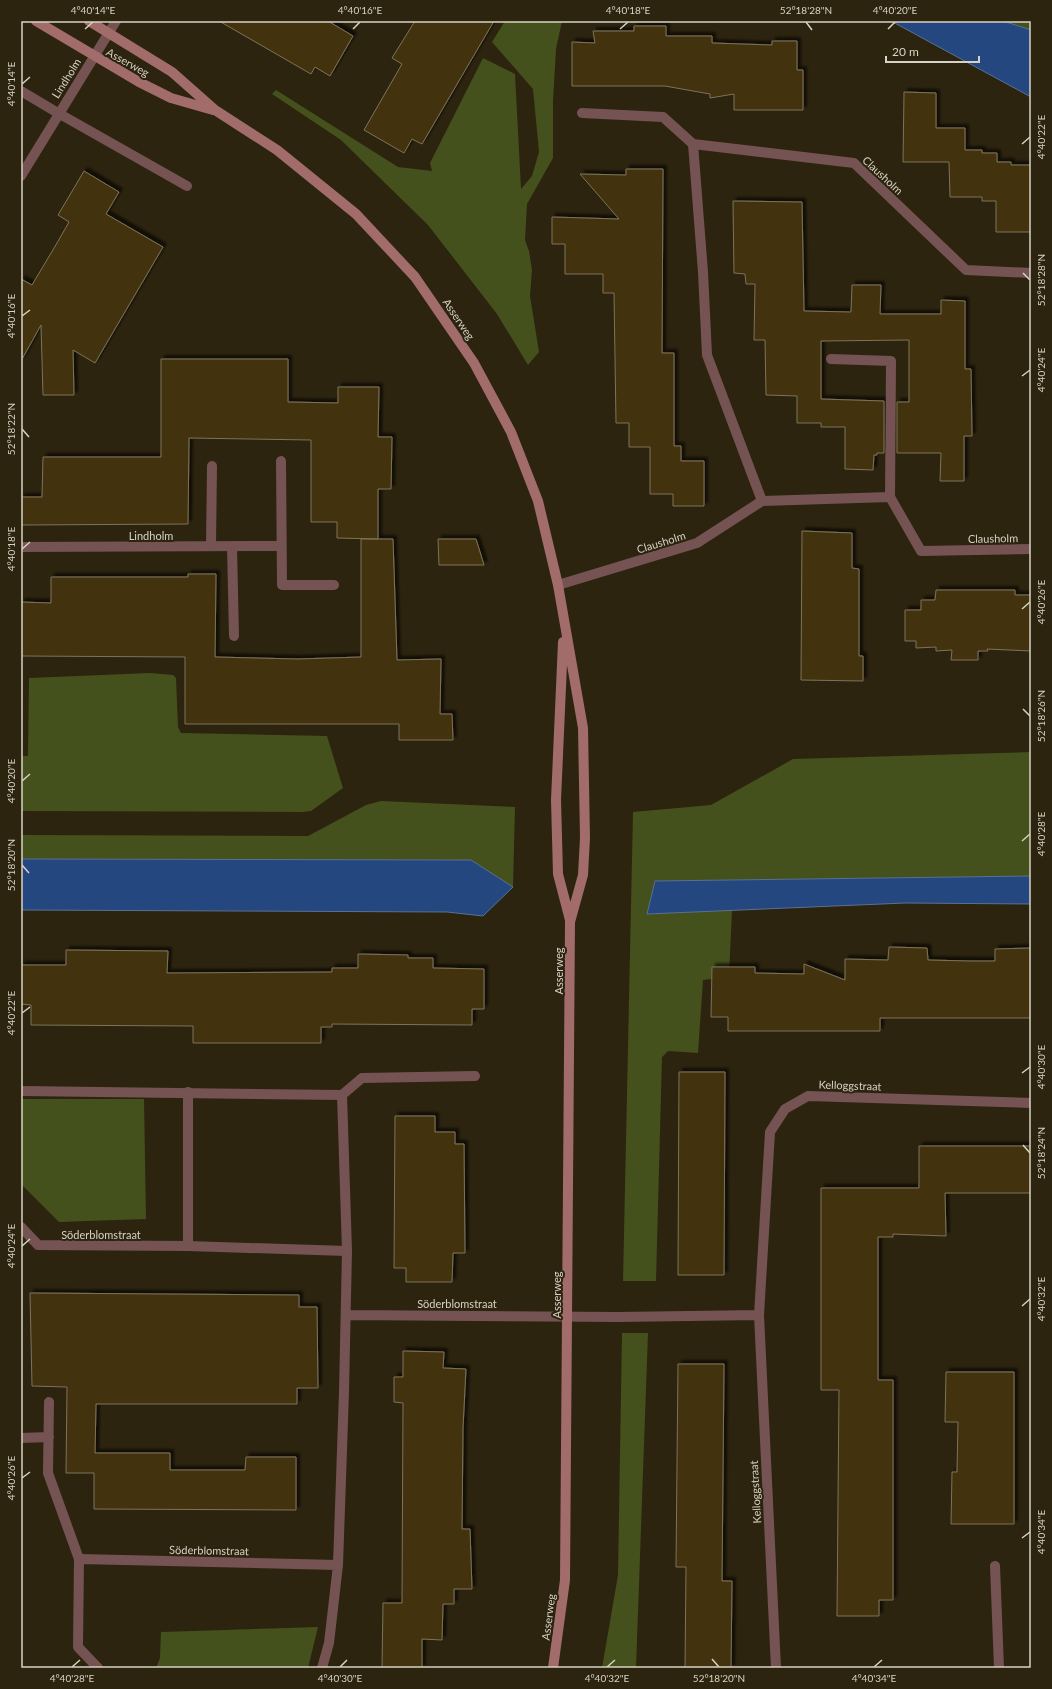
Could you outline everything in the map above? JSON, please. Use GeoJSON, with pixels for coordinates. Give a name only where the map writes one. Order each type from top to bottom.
{"type":"FeatureCollection","features":[{"type":"Feature","properties":{"kind":"street","name":"Asserweg"},"geometry":{"type":"LineString","coordinates":[[36,21],[94,56],[171,98],[215,110]]}},
{"type":"Feature","properties":{"kind":"street","name":"Asserweg"},"geometry":{"type":"LineString","coordinates":[[89,21],[172,72],[215,110],[277,150],[356,214],[415,277],[474,363],[511,432],[538,501],[558,585],[583,728],[586,800],[583,875],[570,922]]}},
{"type":"Feature","properties":{"kind":"street","name":"Lindholm"},"geometry":{"type":"LineString","coordinates":[[21,176],[58,113],[116,21]]}},
{"type":"Feature","properties":{"kind":"street","name":"Lindholm"},"geometry":{"type":"LineString","coordinates":[[21,91],[58,113]]}},
{"type":"Feature","properties":{"kind":"street"},"geometry":{"type":"LineString","coordinates":[[58,113],[187,186]]}},
{"type":"Feature","properties":{"kind":"street"},"geometry":{"type":"LineString","coordinates":[[582,113],[663,117],[693,144],[703,272],[707,355],[762,501],[890,497]]}},
{"type":"Feature","properties":{"kind":"street","name":"Clausholm"},"geometry":{"type":"LineString","coordinates":[[693,144],[854,163],[966,270],[1031,273]]}},
{"type":"Feature","properties":{"kind":"street","name":"Clausholm"},"geometry":{"type":"LineString","coordinates":[[831,359],[890,361],[890,497],[921,551],[1031,549]]}},
{"type":"Feature","properties":{"kind":"street"},"geometry":{"type":"LineString","coordinates":[[281,461],[282,585],[334,585]]}},
{"type":"Feature","properties":{"kind":"street"},"geometry":{"type":"LineString","coordinates":[[211,546],[212,466]]}},
{"type":"Feature","properties":{"kind":"street","name":"Clausholm"},"geometry":{"type":"LineString","coordinates":[[558,585],[697,543],[762,501]]}},
{"type":"Feature","properties":{"kind":"street"},"geometry":{"type":"LineString","coordinates":[[232,546],[234,636]]}},
{"type":"Feature","properties":{"kind":"street","name":"Lindholm"},"geometry":{"type":"LineString","coordinates":[[21,547],[281,546]]}},
{"type":"Feature","properties":{"kind":"street","name":"Asserweg"},"geometry":{"type":"LineString","coordinates":[[553,1668],[565,1580],[568,1316],[570,922],[558,874],[556,807],[564,623]]}},
{"type":"Feature","properties":{"kind":"street"},"geometry":{"type":"LineString","coordinates":[[21,1091],[342,1095],[362,1078],[475,1076]]}},
{"type":"Feature","properties":{"kind":"street"},"geometry":{"type":"LineString","coordinates":[[188,1092],[188,1246]]}},
{"type":"Feature","properties":{"kind":"street"},"geometry":{"type":"LineString","coordinates":[[322,1668],[329,1643],[338,1565],[347,1315],[347,1251],[342,1095]]}},
{"type":"Feature","properties":{"kind":"street","name":"Kelloggstraat"},"geometry":{"type":"LineString","coordinates":[[776,1668],[759,1315],[770,1132],[785,1109],[808,1096],[1031,1103]]}},
{"type":"Feature","properties":{"kind":"street","name":"Söderblomstraat"},"geometry":{"type":"LineString","coordinates":[[21,1227],[38,1245],[188,1246],[347,1251]]}},
{"type":"Feature","properties":{"kind":"street","name":"Söderblomstraat"},"geometry":{"type":"LineString","coordinates":[[347,1315],[568,1316]]}},
{"type":"Feature","properties":{"kind":"street"},"geometry":{"type":"LineString","coordinates":[[568,1316],[759,1315]]}},
{"type":"Feature","properties":{"kind":"street"},"geometry":{"type":"LineString","coordinates":[[49,1402],[48,1473],[79,1559],[78,1647],[98,1668]]}},
{"type":"Feature","properties":{"kind":"street"},"geometry":{"type":"LineString","coordinates":[[21,1438],[49,1438]]}},
{"type":"Feature","properties":{"kind":"street","name":"Söderblomstraat"},"geometry":{"type":"LineString","coordinates":[[79,1559],[338,1565]]}},
{"type":"Feature","properties":{"kind":"street"},"geometry":{"type":"LineString","coordinates":[[995,1566],[999,1668]]}},
{"type":"Feature","properties":{"kind":"green space"},"geometry":{"type":"Polygon","coordinates":[[[505,21],[562,21],[556,49],[553,101],[553,158],[527,204],[525,240],[529,251],[532,270],[530,296],[539,352],[528,365],[497,314],[428,225],[341,140],[272,94],[276,90],[398,167],[432,171],[430,163],[483,58],[515,74],[521,189],[532,176],[539,152],[533,89],[492,42],[505,21]]]}},
{"type":"Feature","properties":{"kind":"green space"},"geometry":{"type":"Polygon","coordinates":[[[1003,21],[1031,21],[1031,30],[1003,21]]]}},
{"type":"Feature","properties":{"kind":"green space"},"geometry":{"type":"Polygon","coordinates":[[[150,673],[173,675],[176,678],[178,727],[181,733],[327,736],[343,788],[311,811],[302,812],[21,811],[21,756],[28,756],[29,678],[150,673]]]}},
{"type":"Feature","properties":{"kind":"green space"},"geometry":{"type":"Polygon","coordinates":[[[1031,752],[1031,876],[655,881],[647,914],[732,910],[729,977],[703,980],[698,1053],[668,1051],[662,1057],[656,1281],[623,1281],[633,812],[711,805],[793,759],[1031,752]]]}},
{"type":"Feature","properties":{"kind":"green space"},"geometry":{"type":"Polygon","coordinates":[[[381,801],[515,807],[513,887],[471,860],[21,859],[21,835],[308,836],[366,805],[381,801]]]}},
{"type":"Feature","properties":{"kind":"green space"},"geometry":{"type":"Polygon","coordinates":[[[21,1099],[144,1099],[146,1219],[59,1222],[21,1184],[21,1099]]]}},
{"type":"Feature","properties":{"kind":"green space"},"geometry":{"type":"Polygon","coordinates":[[[622,1333],[648,1333],[636,1668],[602,1668],[618,1575],[622,1333]]]}},
{"type":"Feature","properties":{"kind":"green space"},"geometry":{"type":"Polygon","coordinates":[[[318,1627],[308,1668],[156,1668],[160,1658],[161,1632],[318,1627]]]}},
{"type":"Feature","properties":{"kind":"water"},"geometry":{"type":"Polygon","coordinates":[[[891,21],[1003,21],[1031,30],[1031,97],[891,21]]]}},
{"type":"Feature","properties":{"kind":"water"},"geometry":{"type":"Polygon","coordinates":[[[21,859],[471,860],[513,887],[483,916],[447,912],[21,910],[21,859]]]}},
{"type":"Feature","properties":{"kind":"water"},"geometry":{"type":"Polygon","coordinates":[[[1031,876],[1031,904],[905,903],[647,914],[655,881],[1031,876]]]}},
{"type":"Feature","properties":{"kind":"building"},"geometry":{"type":"Polygon","coordinates":[[[219,21],[328,21],[353,36],[330,76],[315,67],[311,74],[219,21]]]}},
{"type":"Feature","properties":{"kind":"building"},"geometry":{"type":"Polygon","coordinates":[[[415,21],[494,21],[422,144],[412,139],[404,153],[364,130],[402,64],[392,58],[415,21]]]}},
{"type":"Feature","properties":{"kind":"building"},"geometry":{"type":"Polygon","coordinates":[[[634,26],[666,26],[666,36],[712,36],[712,43],[772,45],[772,41],[797,41],[797,70],[803,70],[803,110],[734,110],[734,94],[710,98],[710,94],[665,86],[572,86],[572,42],[595,43],[593,31],[634,31],[634,26]]]}},
{"type":"Feature","properties":{"kind":"building"},"geometry":{"type":"Polygon","coordinates":[[[904,92],[936,93],[936,128],[965,128],[965,150],[982,150],[982,153],[997,153],[997,162],[1011,162],[1011,165],[1031,165],[1031,232],[996,232],[996,201],[982,201],[982,197],[950,197],[949,162],[903,162],[904,92]]]}},
{"type":"Feature","properties":{"kind":"building"},"geometry":{"type":"Polygon","coordinates":[[[626,169],[663,169],[662,353],[674,353],[674,446],[681,446],[681,461],[704,461],[704,506],[673,506],[673,494],[650,494],[650,447],[629,447],[629,423],[616,423],[614,293],[603,293],[603,274],[565,274],[565,244],[552,244],[552,217],[619,219],[580,174],[626,175],[626,169]]]}},
{"type":"Feature","properties":{"kind":"building"},"geometry":{"type":"Polygon","coordinates":[[[84,171],[119,192],[106,214],[163,247],[95,363],[73,350],[74,395],[43,395],[41,325],[21,361],[21,279],[32,285],[57,243],[69,222],[58,215],[84,171]]]}},
{"type":"Feature","properties":{"kind":"building"},"geometry":{"type":"Polygon","coordinates":[[[733,201],[802,202],[804,311],[851,312],[852,285],[881,285],[880,314],[941,314],[941,300],[965,301],[965,369],[971,369],[972,436],[964,436],[964,481],[940,481],[941,453],[897,453],[897,402],[909,402],[909,340],[821,341],[821,399],[884,401],[884,453],[877,453],[877,455],[874,455],[873,470],[845,469],[845,427],[821,427],[821,423],[797,423],[797,396],[766,395],[765,340],[754,340],[755,284],[746,284],[745,274],[734,273],[733,201]]]}},
{"type":"Feature","properties":{"kind":"building"},"geometry":{"type":"Polygon","coordinates":[[[161,359],[288,359],[288,402],[338,403],[338,387],[379,387],[378,437],[392,437],[391,489],[378,489],[378,539],[337,538],[337,522],[311,522],[311,440],[189,438],[188,524],[21,525],[21,497],[42,497],[43,457],[161,457],[161,359]]]}},
{"type":"Feature","properties":{"kind":"building"},"geometry":{"type":"Polygon","coordinates":[[[802,531],[852,533],[852,568],[859,569],[859,656],[863,656],[863,681],[801,680],[802,531]]]}},
{"type":"Feature","properties":{"kind":"building"},"geometry":{"type":"Polygon","coordinates":[[[361,539],[393,539],[397,660],[441,659],[440,714],[452,714],[453,740],[399,740],[399,724],[185,724],[185,657],[21,656],[21,602],[51,603],[51,577],[188,577],[188,574],[216,574],[215,657],[297,659],[361,657],[361,539]]]}},
{"type":"Feature","properties":{"kind":"building"},"geometry":{"type":"Polygon","coordinates":[[[438,539],[476,539],[484,565],[439,565],[438,539]]]}},
{"type":"Feature","properties":{"kind":"building"},"geometry":{"type":"Polygon","coordinates":[[[936,590],[1015,590],[1015,595],[1031,595],[1031,651],[987,649],[988,651],[978,651],[978,660],[951,660],[952,650],[936,651],[936,647],[916,648],[916,641],[905,641],[905,610],[921,610],[921,600],[935,600],[936,590]]]}},
{"type":"Feature","properties":{"kind":"building"},"geometry":{"type":"Polygon","coordinates":[[[889,947],[927,948],[928,960],[970,961],[995,961],[995,949],[1031,948],[1031,1018],[880,1018],[880,1031],[728,1031],[728,1017],[711,1017],[712,967],[755,967],[755,973],[804,974],[804,964],[845,980],[845,959],[888,960],[889,947]]]}},
{"type":"Feature","properties":{"kind":"building"},"geometry":{"type":"Polygon","coordinates":[[[66,950],[168,951],[167,973],[332,972],[332,968],[358,968],[358,954],[408,955],[408,958],[433,958],[433,968],[484,969],[484,1009],[472,1009],[472,1025],[332,1024],[332,1027],[321,1027],[321,1043],[193,1043],[193,1026],[31,1025],[31,1005],[21,1004],[21,965],[66,965],[66,950]]]}},
{"type":"Feature","properties":{"kind":"building"},"geometry":{"type":"Polygon","coordinates":[[[679,1072],[725,1072],[724,1275],[678,1275],[679,1072]]]}},
{"type":"Feature","properties":{"kind":"building"},"geometry":{"type":"Polygon","coordinates":[[[395,1116],[435,1116],[435,1132],[455,1132],[455,1144],[464,1144],[465,1253],[453,1253],[452,1282],[406,1282],[406,1268],[394,1268],[395,1116]]]}},
{"type":"Feature","properties":{"kind":"building"},"geometry":{"type":"Polygon","coordinates":[[[919,1146],[1031,1146],[1031,1193],[945,1193],[946,1236],[893,1234],[893,1237],[878,1237],[878,1380],[893,1380],[893,1600],[879,1600],[879,1616],[837,1616],[839,1390],[821,1390],[821,1188],[919,1188],[919,1146]]]}},
{"type":"Feature","properties":{"kind":"building"},"geometry":{"type":"Polygon","coordinates":[[[30,1293],[299,1295],[299,1307],[317,1307],[318,1388],[297,1388],[297,1404],[96,1404],[95,1453],[170,1453],[170,1470],[245,1470],[246,1457],[296,1457],[296,1510],[94,1509],[94,1473],[66,1473],[67,1387],[32,1386],[30,1293]]]}},
{"type":"Feature","properties":{"kind":"building"},"geometry":{"type":"Polygon","coordinates":[[[403,1351],[444,1352],[443,1368],[466,1369],[463,1428],[462,1529],[470,1529],[472,1589],[454,1589],[454,1604],[443,1604],[442,1640],[422,1639],[422,1668],[382,1668],[383,1603],[402,1603],[403,1403],[394,1402],[394,1377],[403,1377],[403,1351]]]}},
{"type":"Feature","properties":{"kind":"building"},"geometry":{"type":"Polygon","coordinates":[[[678,1364],[724,1364],[722,1581],[732,1581],[731,1668],[685,1668],[686,1567],[676,1567],[678,1364]]]}},
{"type":"Feature","properties":{"kind":"building"},"geometry":{"type":"Polygon","coordinates":[[[946,1372],[1014,1372],[1014,1524],[951,1524],[952,1472],[957,1472],[958,1422],[945,1422],[946,1372]]]}}]}
